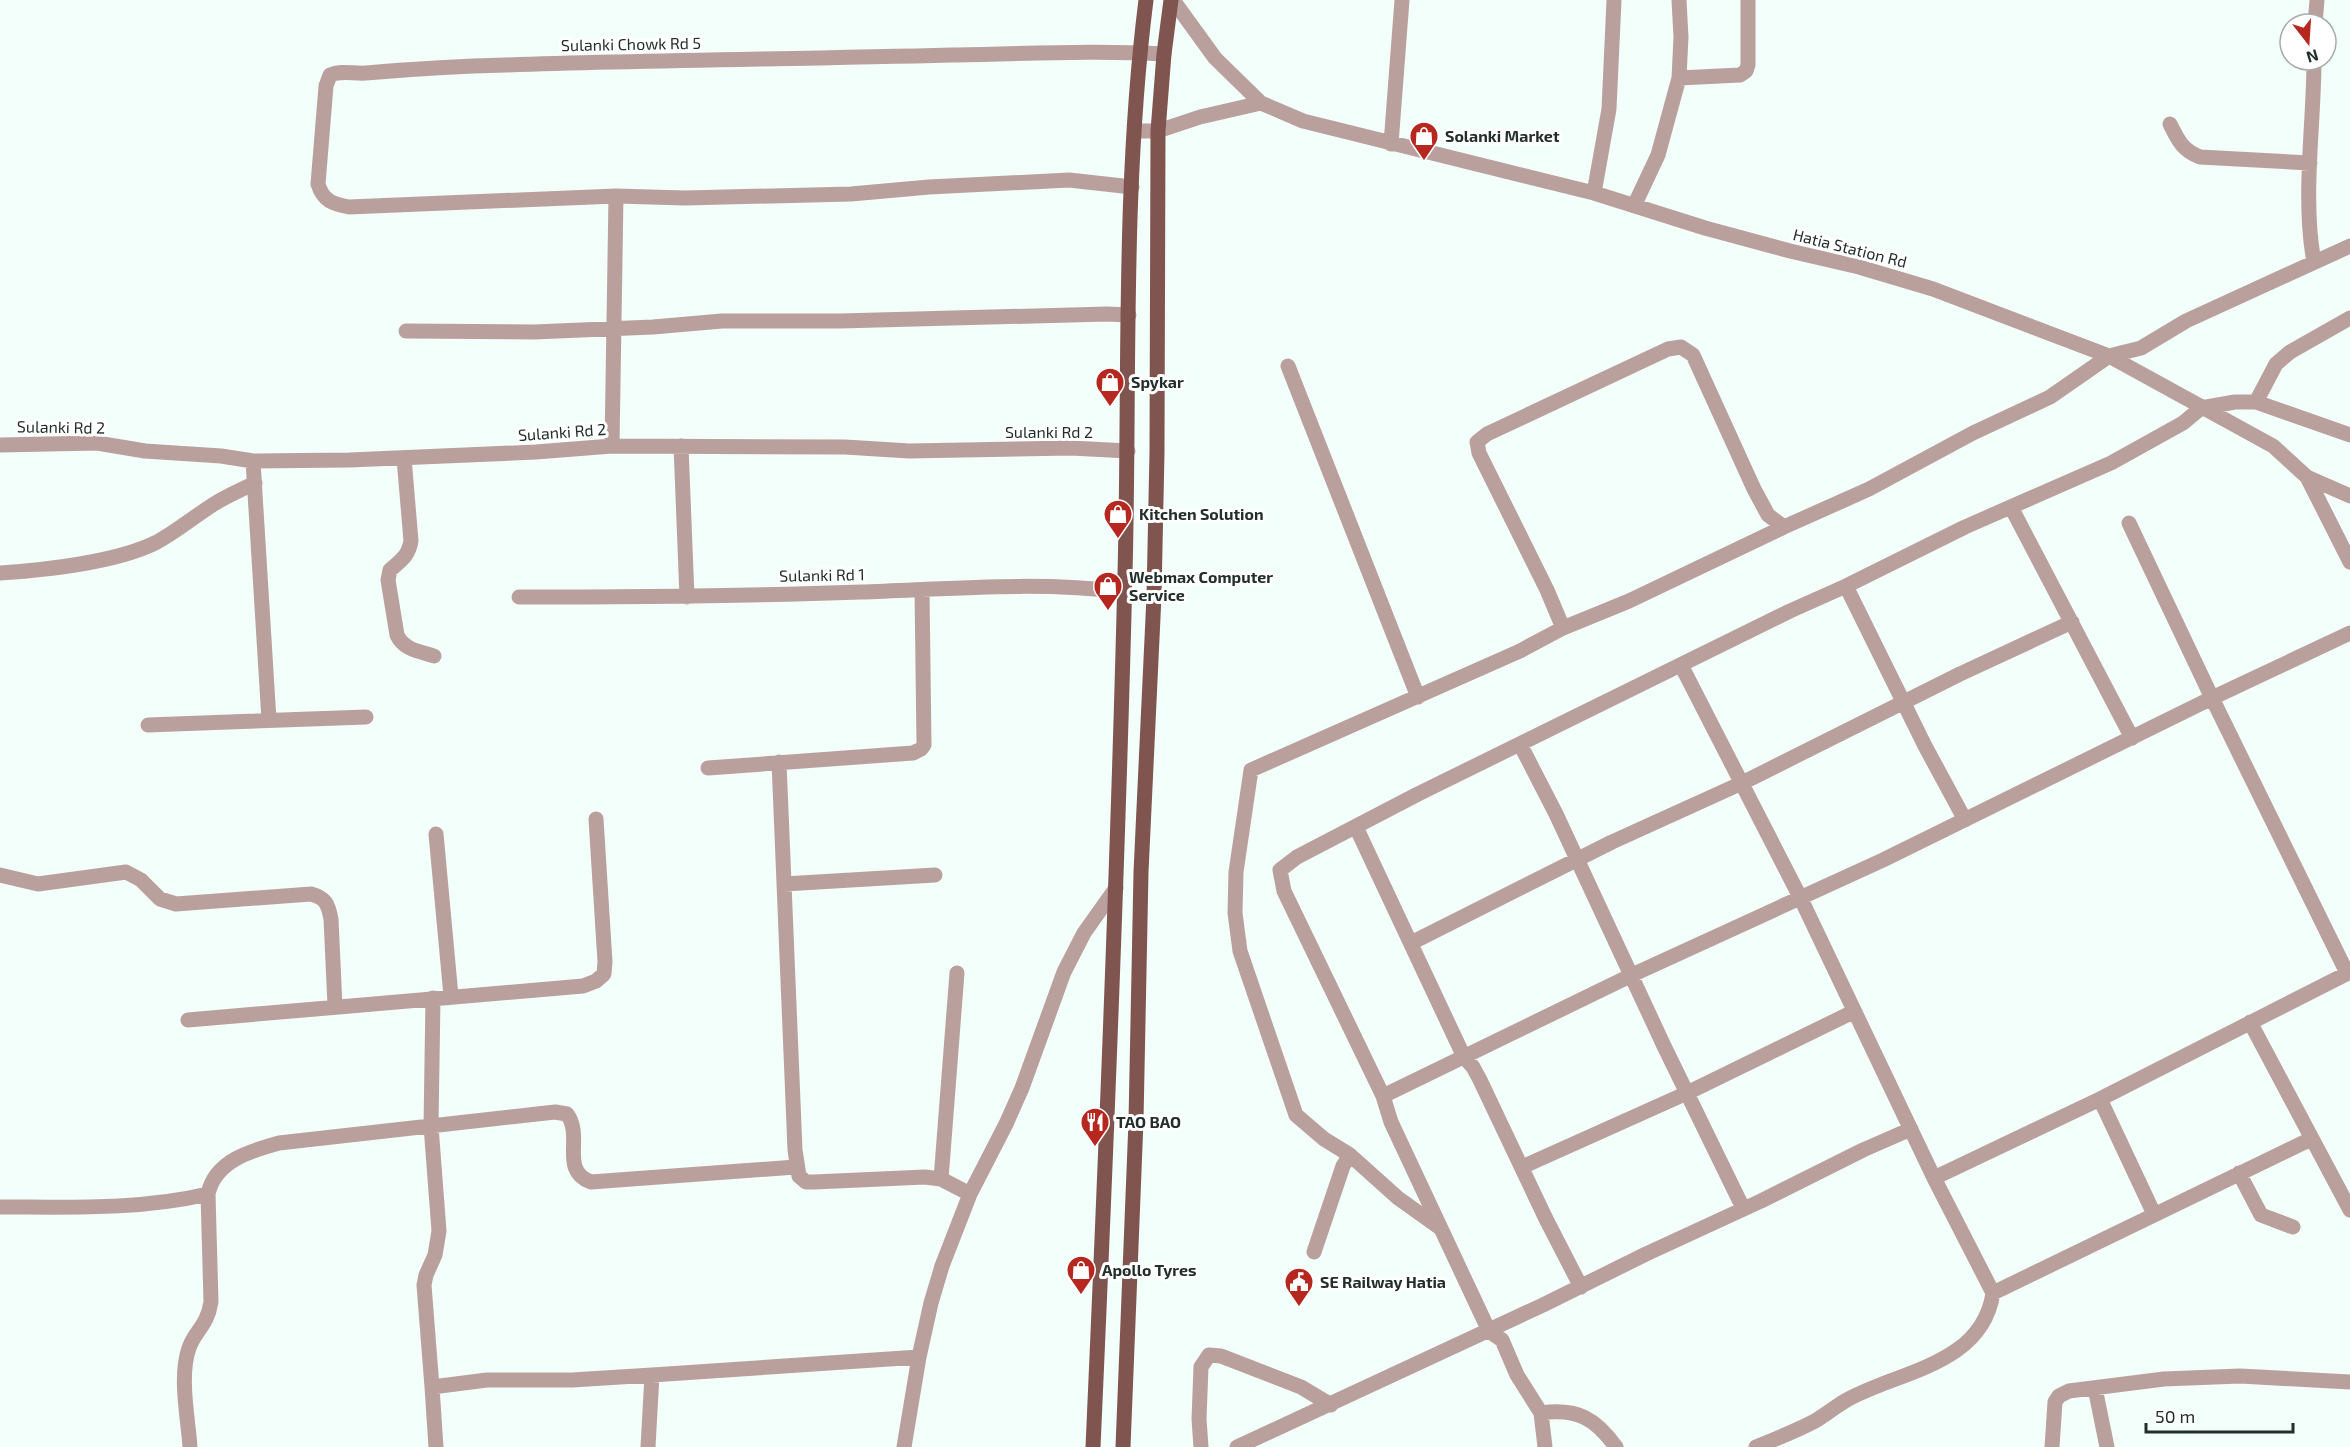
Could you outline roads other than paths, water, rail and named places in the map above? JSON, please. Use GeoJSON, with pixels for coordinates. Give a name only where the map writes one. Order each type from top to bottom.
{"type":"FeatureCollection","features":[{"type":"Feature","properties":{"kind":"main road"},"geometry":{"type":"LineString","coordinates":[[1094,1447],[1125,592],[1132,187],[1139,53],[1146,0]]}},
{"type":"Feature","properties":{"kind":"main road"},"geometry":{"type":"LineString","coordinates":[[1123,1447],[1136,1121],[1141,872],[1154,596],[1158,131],[1164,54],[1172,0]]}},
{"type":"Feature","properties":{"kind":"street"},"geometry":{"type":"LineString","coordinates":[[1172,0],[1215,58],[1261,103]]}},
{"type":"Feature","properties":{"kind":"street"},"geometry":{"type":"LineString","coordinates":[[1392,144],[1402,0]]}},
{"type":"Feature","properties":{"kind":"street"},"geometry":{"type":"LineString","coordinates":[[1594,193],[1609,109],[1614,0]]}},
{"type":"Feature","properties":{"kind":"street"},"geometry":{"type":"LineString","coordinates":[[1634,206],[1659,155],[1679,78],[1681,59],[1679,0]]}},
{"type":"Feature","properties":{"kind":"street"},"geometry":{"type":"LineString","coordinates":[[1679,78],[1740,75],[1746,71],[1748,64],[1748,0]]}},
{"type":"Feature","properties":{"kind":"street","name":"Sulanki Chowk Rd 5"},"geometry":{"type":"LineString","coordinates":[[616,196],[349,207],[335,205],[321,193],[319,170],[326,86],[330,75],[337,72],[363,73],[425,68],[568,63],[694,62],[1038,52],[1164,54]]}},
{"type":"Feature","properties":{"kind":"street"},"geometry":{"type":"LineString","coordinates":[[2314,72],[2310,240],[2314,262]]}},
{"type":"Feature","properties":{"kind":"street"},"geometry":{"type":"LineString","coordinates":[[1135,131],[1158,131],[1211,114],[1261,103]]}},
{"type":"Feature","properties":{"kind":"street","name":"Hatia Station Rd"},"geometry":{"type":"LineString","coordinates":[[1261,103],[1304,121],[1594,193],[1768,245],[1859,267],[1933,289],[2109,356],[2273,446],[2307,477],[2350,562]]}},
{"type":"Feature","properties":{"kind":"street"},"geometry":{"type":"LineString","coordinates":[[2170,123],[2180,144],[2188,152],[2200,156],[2310,163]]}},
{"type":"Feature","properties":{"kind":"street"},"geometry":{"type":"LineString","coordinates":[[612,446],[616,196],[685,198],[851,194],[929,187],[1069,180],[1132,187]]}},
{"type":"Feature","properties":{"kind":"street"},"geometry":{"type":"LineString","coordinates":[[1441,1230],[1398,1198],[1350,1155],[1324,1139],[1296,1115],[1240,951],[1236,913],[1236,872],[1251,770],[1520,651],[1563,628],[1629,601],[1869,489],[1973,433],[2050,397],[2109,356],[2141,348],[2186,321],[2350,246]]}},
{"type":"Feature","properties":{"kind":"street"},"geometry":{"type":"LineString","coordinates":[[406,331],[534,332],[722,321],[1129,315]]}},
{"type":"Feature","properties":{"kind":"street"},"geometry":{"type":"LineString","coordinates":[[2256,402],[2276,364],[2305,341],[2350,318]]}},
{"type":"Feature","properties":{"kind":"street"},"geometry":{"type":"LineString","coordinates":[[1563,628],[1547,590],[1479,453],[1477,442],[1487,434],[1576,390],[1668,349],[1682,347],[1693,355],[1768,515],[1784,527]]}},
{"type":"Feature","properties":{"kind":"street"},"geometry":{"type":"LineString","coordinates":[[1288,366],[1418,697]]}},
{"type":"Feature","properties":{"kind":"street"},"geometry":{"type":"LineString","coordinates":[[1545,1447],[1541,1413],[1517,1375],[1502,1340],[1489,1331],[1391,1122],[1383,1096],[1284,891],[1280,870],[1297,857],[1356,827],[1790,611],[2010,507],[2112,463],[2183,423],[2201,408],[2235,402],[2256,402],[2350,435]]}},
{"type":"Feature","properties":{"kind":"street","name":"Sulanki Rd 2"},"geometry":{"type":"LineString","coordinates":[[0,445],[97,443],[145,451],[253,461],[404,458],[612,446],[845,447],[909,451],[1071,448],[1128,451]]}},
{"type":"Feature","properties":{"kind":"street"},"geometry":{"type":"LineString","coordinates":[[681,446],[687,597]]}},
{"type":"Feature","properties":{"kind":"street"},"geometry":{"type":"LineString","coordinates":[[404,458],[411,541],[409,553],[404,560],[390,570],[388,580],[397,635],[401,643],[406,647],[434,656]]}},
{"type":"Feature","properties":{"kind":"street"},"geometry":{"type":"LineString","coordinates":[[253,461],[269,720]]}},
{"type":"Feature","properties":{"kind":"street"},"geometry":{"type":"LineString","coordinates":[[2307,477],[2350,496]]}},
{"type":"Feature","properties":{"kind":"street"},"geometry":{"type":"LineString","coordinates":[[0,573],[29,571],[117,556],[141,549],[157,542],[226,496],[255,483]]}},
{"type":"Feature","properties":{"kind":"street"},"geometry":{"type":"LineString","coordinates":[[2010,507],[2132,738]]}},
{"type":"Feature","properties":{"kind":"street"},"geometry":{"type":"LineString","coordinates":[[1934,1178],[2100,1099],[2349,973],[2212,698],[2129,523]]}},
{"type":"Feature","properties":{"kind":"street","name":"Sulanki Rd 1"},"geometry":{"type":"LineString","coordinates":[[519,597],[687,597],[985,586],[1125,592]]}},
{"type":"Feature","properties":{"kind":"street"},"geometry":{"type":"LineString","coordinates":[[1846,586],[1965,820]]}},
{"type":"Feature","properties":{"kind":"street"},"geometry":{"type":"LineString","coordinates":[[708,768],[913,753],[921,749],[924,745],[922,590]]}},
{"type":"Feature","properties":{"kind":"street"},"geometry":{"type":"LineString","coordinates":[[1411,943],[1577,860],[1742,783],[2072,622]]}},
{"type":"Feature","properties":{"kind":"street"},"geometry":{"type":"LineString","coordinates":[[1383,1096],[1632,975],[1801,899],[2350,633]]}},
{"type":"Feature","properties":{"kind":"street"},"geometry":{"type":"LineString","coordinates":[[1681,665],[1801,899],[1853,1012],[1993,1293],[1992,1304],[1978,1329],[1960,1350],[1940,1362],[1846,1400],[1815,1421],[1756,1447]]}},
{"type":"Feature","properties":{"kind":"street"},"geometry":{"type":"LineString","coordinates":[[148,725],[366,717]]}},
{"type":"Feature","properties":{"kind":"street"},"geometry":{"type":"LineString","coordinates":[[1520,744],[1743,1208]]}},
{"type":"Feature","properties":{"kind":"street"},"geometry":{"type":"LineString","coordinates":[[779,762],[796,1167],[799,1176],[806,1182],[907,1177],[941,1179],[970,1194]]}},
{"type":"Feature","properties":{"kind":"street"},"geometry":{"type":"LineString","coordinates":[[188,1020],[583,986],[596,981],[604,974],[596,819]]}},
{"type":"Feature","properties":{"kind":"street"},"geometry":{"type":"LineString","coordinates":[[1356,827],[1464,1057],[1473,1067],[1581,1287]]}},
{"type":"Feature","properties":{"kind":"street"},"geometry":{"type":"LineString","coordinates":[[436,834],[451,996]]}},
{"type":"Feature","properties":{"kind":"street"},"geometry":{"type":"LineString","coordinates":[[0,875],[38,884],[126,872],[141,880],[160,899],[176,904],[311,894],[322,897],[328,906],[331,920],[335,1006]]}},
{"type":"Feature","properties":{"kind":"street"},"geometry":{"type":"LineString","coordinates":[[784,884],[935,875]]}},
{"type":"Feature","properties":{"kind":"street"},"geometry":{"type":"LineString","coordinates":[[904,1447],[919,1357],[942,1266],[970,1194],[1022,1088],[1064,972],[1084,933],[1116,888]]}},
{"type":"Feature","properties":{"kind":"street"},"geometry":{"type":"LineString","coordinates":[[941,1179],[957,973]]}},
{"type":"Feature","properties":{"kind":"street"},"geometry":{"type":"LineString","coordinates":[[433,998],[431,1126],[439,1231],[435,1255],[424,1285],[436,1447]]}},
{"type":"Feature","properties":{"kind":"street"},"geometry":{"type":"LineString","coordinates":[[1522,1167],[1687,1093],[1853,1012]]}},
{"type":"Feature","properties":{"kind":"street"},"geometry":{"type":"LineString","coordinates":[[2250,1022],[2350,1210]]}},
{"type":"Feature","properties":{"kind":"street"},"geometry":{"type":"LineString","coordinates":[[2100,1099],[2154,1214]]}},
{"type":"Feature","properties":{"kind":"street"},"geometry":{"type":"LineString","coordinates":[[190,1447],[185,1361],[190,1345],[209,1318],[211,1302],[208,1194],[211,1183],[221,1169],[246,1152],[279,1143],[555,1112],[567,1114],[572,1121],[575,1171],[582,1179],[591,1182],[796,1167]]}},
{"type":"Feature","properties":{"kind":"street"},"geometry":{"type":"LineString","coordinates":[[1237,1447],[1489,1331],[1911,1129]]}},
{"type":"Feature","properties":{"kind":"street"},"geometry":{"type":"LineString","coordinates":[[1993,1293],[2311,1139]]}},
{"type":"Feature","properties":{"kind":"street"},"geometry":{"type":"LineString","coordinates":[[1314,1252],[1343,1166],[1350,1155]]}},
{"type":"Feature","properties":{"kind":"street"},"geometry":{"type":"LineString","coordinates":[[2239,1173],[2261,1215],[2293,1227]]}},
{"type":"Feature","properties":{"kind":"street"},"geometry":{"type":"LineString","coordinates":[[0,1206],[124,1207],[157,1204],[208,1194]]}},
{"type":"Feature","properties":{"kind":"street"},"geometry":{"type":"LineString","coordinates":[[1201,1447],[1199,1419],[1201,1367],[1209,1355],[1221,1356],[1301,1388],[1331,1405]]}},
{"type":"Feature","properties":{"kind":"street"},"geometry":{"type":"LineString","coordinates":[[432,1388],[488,1380],[572,1380],[652,1376],[919,1357]]}},
{"type":"Feature","properties":{"kind":"street"},"geometry":{"type":"LineString","coordinates":[[648,1447],[652,1376]]}},
{"type":"Feature","properties":{"kind":"street"},"geometry":{"type":"LineString","coordinates":[[2052,1447],[2055,1402],[2059,1395],[2069,1391],[2164,1379],[2240,1376],[2350,1382]]}},
{"type":"Feature","properties":{"kind":"street"},"geometry":{"type":"LineString","coordinates":[[2095,1388],[2107,1447]]}},
{"type":"Feature","properties":{"kind":"street"},"geometry":{"type":"LineString","coordinates":[[1541,1413],[1559,1411],[1580,1414],[1595,1423],[1616,1447]]}},
{"type":"Feature","properties":{"kind":"place","name":"Solanki Market"},"geometry":{"type":"Point","coordinates":[1424,162]}},
{"type":"Feature","properties":{"kind":"place","name":"Spykar"},"geometry":{"type":"Point","coordinates":[1110,408]}},
{"type":"Feature","properties":{"kind":"place","name":"Kitchen Solution"},"geometry":{"type":"Point","coordinates":[1118,540]}},
{"type":"Feature","properties":{"kind":"place","name":"Webmax Computer Service"},"geometry":{"type":"Point","coordinates":[1108,612]}},
{"type":"Feature","properties":{"kind":"place","name":"TAO BAO"},"geometry":{"type":"Point","coordinates":[1095,1148]}},
{"type":"Feature","properties":{"kind":"place","name":"Apollo Tyres"},"geometry":{"type":"Point","coordinates":[1081,1296]}},
{"type":"Feature","properties":{"kind":"place","name":"SE Railway Hatia"},"geometry":{"type":"Point","coordinates":[1299,1308]}}]}
